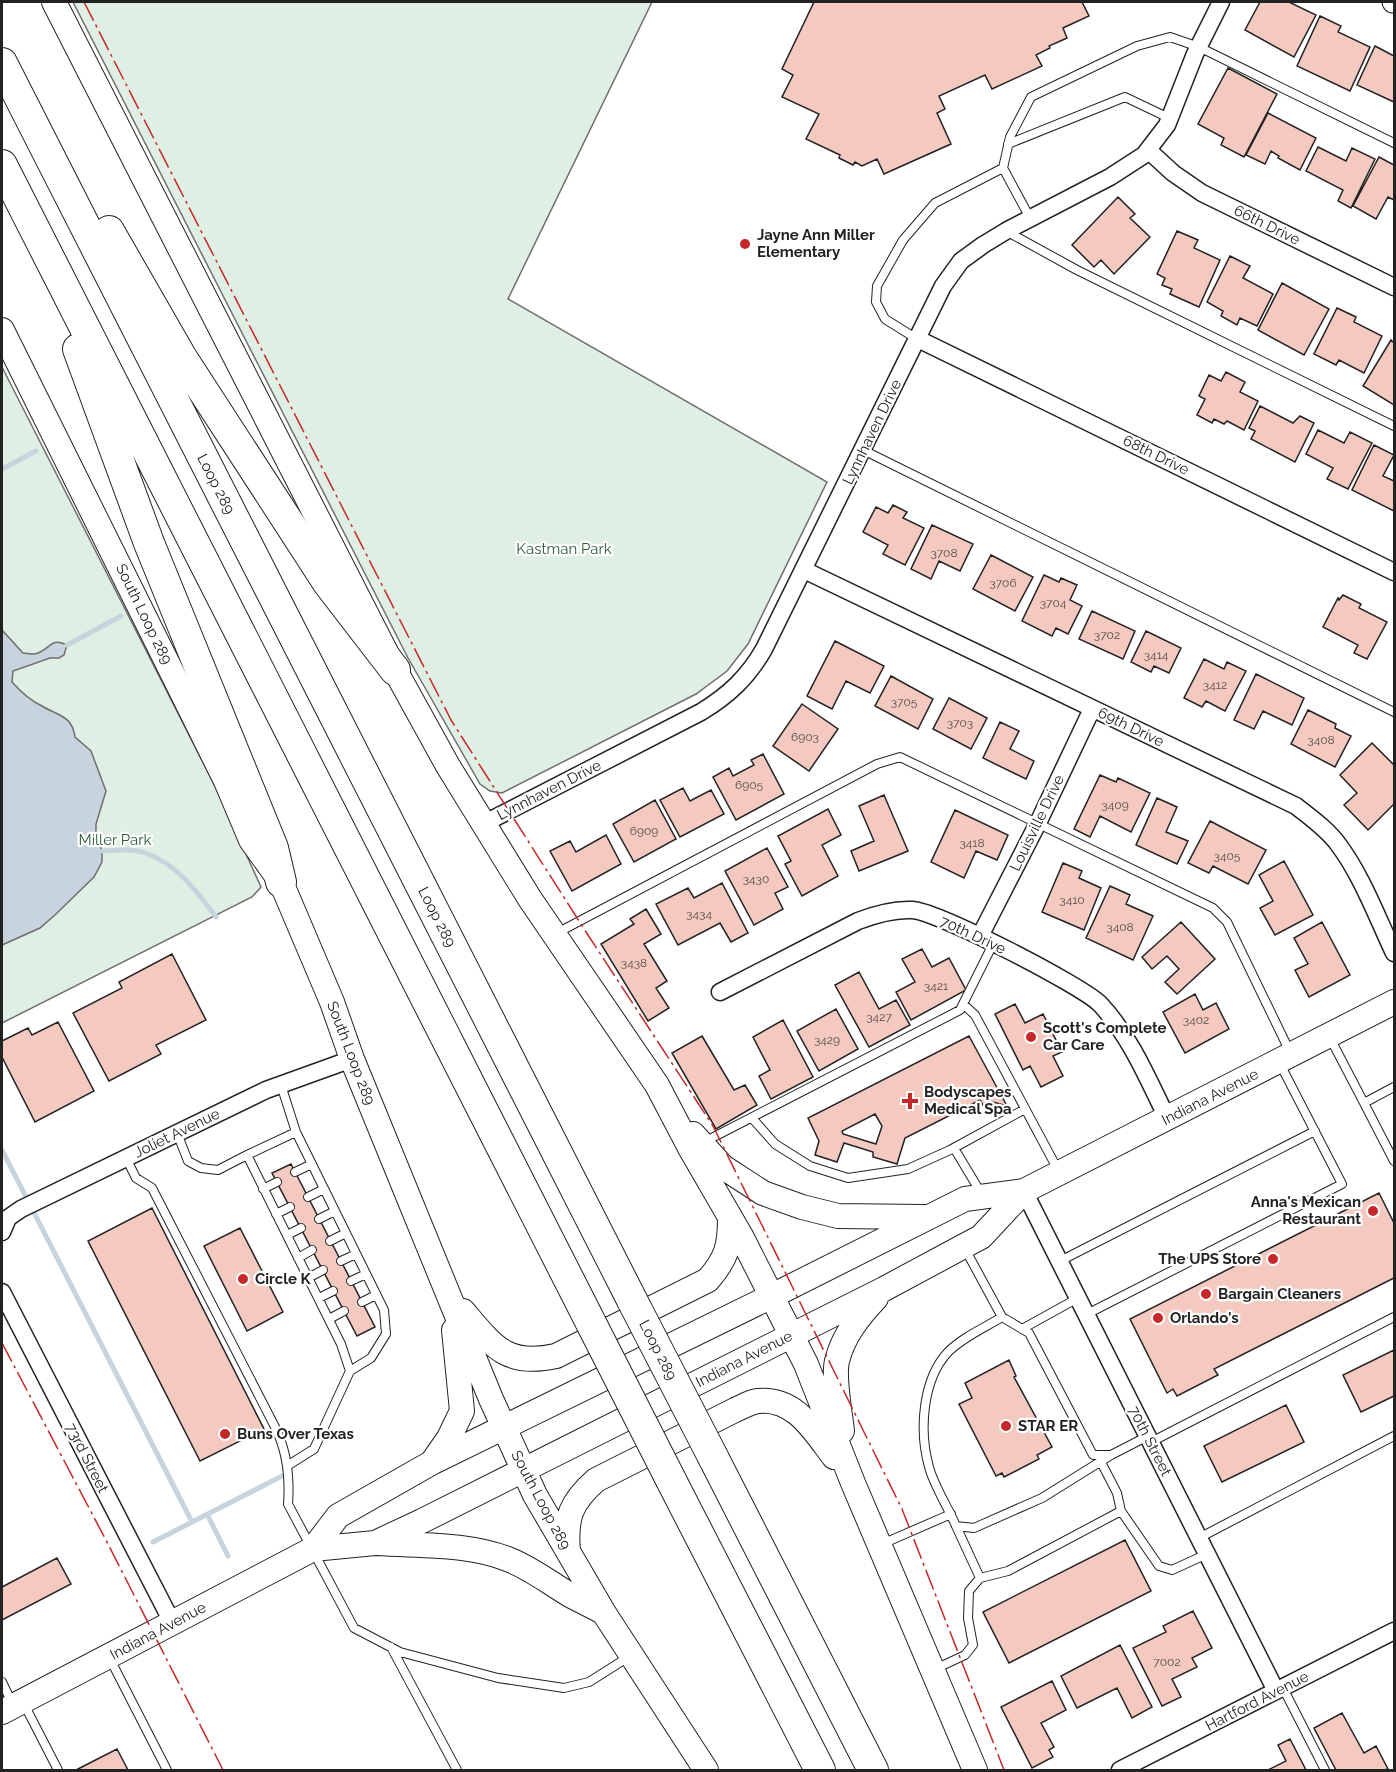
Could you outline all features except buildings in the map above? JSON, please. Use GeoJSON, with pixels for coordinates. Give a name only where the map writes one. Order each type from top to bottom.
{"type":"FeatureCollection","features":[{"type":"Feature","properties":{"kind":"highway"},"geometry":{"type":"LineString","coordinates":[[2,51],[182,357],[328,583],[395,670]]}},
{"type":"Feature","properties":{"kind":"highway","name":"Loop 289"},"geometry":{"type":"LineString","coordinates":[[2,63],[873,1770]]}},
{"type":"Feature","properties":{"kind":"highway"},"geometry":{"type":"LineString","coordinates":[[2,165],[820,1770]]}},
{"type":"Feature","properties":{"kind":"highway"},"geometry":{"type":"LineString","coordinates":[[43,246],[96,402],[191,650],[273,848],[281,882]]}},
{"type":"Feature","properties":{"kind":"main road"},"geometry":{"type":"LineString","coordinates":[[54,2],[395,670],[448,766],[554,934],[657,1085],[723,1167],[763,1193],[802,1207],[838,1216],[929,1217]]}},
{"type":"Feature","properties":{"kind":"main road","name":"South Loop 289"},"geometry":{"type":"LineString","coordinates":[[2,330],[226,781],[251,840],[281,882],[523,1470],[604,1613],[706,1770]]}},
{"type":"Feature","properties":{"kind":"main road","name":"Indiana Avenue"},"geometry":{"type":"LineString","coordinates":[[313,1549],[338,1516],[433,1462],[965,1199],[1024,1191],[1395,1002]]}},
{"type":"Feature","properties":{"kind":"main road"},"geometry":{"type":"LineString","coordinates":[[657,1085],[690,1149],[730,1217],[806,1364],[853,1483],[975,1770]]}},
{"type":"Feature","properties":{"kind":"main road","name":"Indiana Avenue"},"geometry":{"type":"LineString","coordinates":[[13,1706],[313,1549],[375,1543],[884,1289],[981,1237],[1024,1191]]}},
{"type":"Feature","properties":{"kind":"main road"},"geometry":{"type":"LineString","coordinates":[[450,1295],[492,1344],[515,1358],[538,1360],[556,1356],[708,1280],[723,1263],[730,1243],[730,1217]]}},
{"type":"Feature","properties":{"kind":"main road"},"geometry":{"type":"LineString","coordinates":[[853,1483],[843,1439],[836,1363],[845,1339],[860,1316],[884,1289]]}},
{"type":"Feature","properties":{"kind":"main road"},"geometry":{"type":"LineString","coordinates":[[433,1462],[462,1411],[450,1295]]}},
{"type":"Feature","properties":{"kind":"main road"},"geometry":{"type":"LineString","coordinates":[[568,1552],[569,1514],[584,1490],[596,1480],[756,1401],[777,1402],[797,1411],[853,1483]]}},
{"type":"Feature","properties":{"kind":"main road"},"geometry":{"type":"LineString","coordinates":[[375,1543],[473,1551],[508,1559],[541,1575],[604,1613]]}},
{"type":"Feature","properties":{"kind":"street","name":"Lynnhaven Drive"},"geometry":{"type":"LineString","coordinates":[[483,824],[701,712],[729,694],[753,668],[804,570],[943,286],[961,261],[1006,231],[1110,177],[1144,155],[1169,118],[1198,47],[1221,2]]}},
{"type":"Feature","properties":{"kind":"street","name":"66th Drive"},"geometry":{"type":"LineString","coordinates":[[1148,150],[1173,173],[1202,193],[1395,287]]}},
{"type":"Feature","properties":{"kind":"street","name":"68th Drive"},"geometry":{"type":"LineString","coordinates":[[918,339],[1395,572]]}},
{"type":"Feature","properties":{"kind":"street","name":"69th Drive"},"geometry":{"type":"LineString","coordinates":[[804,570],[1296,806],[1337,843],[1352,867],[1395,952]]}},
{"type":"Feature","properties":{"kind":"street","name":"Louisville Drive"},"geometry":{"type":"LineString","coordinates":[[987,940],[1038,823],[1092,709]]}},
{"type":"Feature","properties":{"kind":"street","name":"70th Drive"},"geometry":{"type":"LineString","coordinates":[[720,992],[858,921],[881,912],[913,910],[987,940],[1074,986],[1098,1003],[1118,1027],[1138,1060],[1167,1118]]}},
{"type":"Feature","properties":{"kind":"street","name":"Joliet Avenue"},"geometry":{"type":"LineString","coordinates":[[5,1225],[21,1209],[266,1090],[352,1059]]}},
{"type":"Feature","properties":{"kind":"street","name":"70th Street"},"geometry":{"type":"LineString","coordinates":[[1024,1191],[1207,1554],[1280,1690]]}},
{"type":"Feature","properties":{"kind":"street","name":"73rd Street"},"geometry":{"type":"LineString","coordinates":[[2,1292],[173,1624]]}},
{"type":"Feature","properties":{"kind":"street","name":"Hartford Avenue"},"geometry":{"type":"LineString","coordinates":[[1120,1770],[1395,1631]]}},
{"type":"Feature","properties":{"kind":"lane"},"geometry":{"type":"LineString","coordinates":[[1030,218],[1003,168],[1008,144],[1031,97],[1137,46],[1170,37],[1198,47],[1395,143]]}},
{"type":"Feature","properties":{"kind":"lane"},"geometry":{"type":"LineString","coordinates":[[1008,144],[1125,97],[1169,118]]}},
{"type":"Feature","properties":{"kind":"lane"},"geometry":{"type":"LineString","coordinates":[[918,339],[885,319],[876,302],[878,286],[903,240],[935,203],[1003,168]]}},
{"type":"Feature","properties":{"kind":"lane"},"geometry":{"type":"LineString","coordinates":[[1006,231],[1077,270],[1395,426]]}},
{"type":"Feature","properties":{"kind":"lane"},"geometry":{"type":"LineString","coordinates":[[863,450],[1395,712]]}},
{"type":"Feature","properties":{"kind":"lane"},"geometry":{"type":"LineString","coordinates":[[554,934],[877,764],[900,757],[1213,908],[1227,922],[1315,1131],[1342,1184],[1087,1314]]}},
{"type":"Feature","properties":{"kind":"lane"},"geometry":{"type":"LineString","coordinates":[[702,1143],[960,1010],[987,940]]}},
{"type":"Feature","properties":{"kind":"lane"},"geometry":{"type":"LineString","coordinates":[[963,1004],[975,1016],[1060,1173]]}},
{"type":"Feature","properties":{"kind":"lane"},"geometry":{"type":"LineString","coordinates":[[1329,1036],[1395,1161]]}},
{"type":"Feature","properties":{"kind":"lane"},"geometry":{"type":"LineString","coordinates":[[281,1085],[296,1132],[384,1311],[386,1335],[371,1358],[350,1371],[314,1449],[287,1466]]}},
{"type":"Feature","properties":{"kind":"lane"},"geometry":{"type":"LineString","coordinates":[[1364,1103],[1395,1087]]}},
{"type":"Feature","properties":{"kind":"lane"},"geometry":{"type":"LineString","coordinates":[[752,1118],[775,1144],[810,1166],[848,1178],[908,1169],[954,1148],[1025,1109]]}},
{"type":"Feature","properties":{"kind":"lane"},"geometry":{"type":"LineString","coordinates":[[1060,1261],[1315,1131]]}},
{"type":"Feature","properties":{"kind":"lane"},"geometry":{"type":"LineString","coordinates":[[177,1134],[188,1161],[201,1168],[218,1170],[296,1132]]}},
{"type":"Feature","properties":{"kind":"lane"},"geometry":{"type":"LineString","coordinates":[[954,1148],[983,1196]]}},
{"type":"Feature","properties":{"kind":"lane"},"geometry":{"type":"LineString","coordinates":[[247,1155],[341,1344],[350,1371]]}},
{"type":"Feature","properties":{"kind":"lane"},"geometry":{"type":"LineString","coordinates":[[126,1158],[136,1178],[152,1188],[282,1440],[290,1483],[288,1504],[354,1628],[400,1652],[498,1678],[564,1688],[589,1682],[632,1655]]}},
{"type":"Feature","properties":{"kind":"lane"},"geometry":{"type":"LineString","coordinates":[[295,1172],[312,1164]]}},
{"type":"Feature","properties":{"kind":"lane"},"geometry":{"type":"LineString","coordinates":[[263,1189],[277,1182]]}},
{"type":"Feature","properties":{"kind":"lane"},"geometry":{"type":"LineString","coordinates":[[308,1197],[324,1189]]}},
{"type":"Feature","properties":{"kind":"lane"},"geometry":{"type":"LineString","coordinates":[[276,1214],[290,1207]]}},
{"type":"Feature","properties":{"kind":"lane"},"geometry":{"type":"LineString","coordinates":[[319,1219],[335,1211]]}},
{"type":"Feature","properties":{"kind":"lane"},"geometry":{"type":"LineString","coordinates":[[287,1235],[301,1228]]}},
{"type":"Feature","properties":{"kind":"lane"},"geometry":{"type":"LineString","coordinates":[[330,1240],[346,1233]]}},
{"type":"Feature","properties":{"kind":"lane"},"geometry":{"type":"LineString","coordinates":[[964,1246],[1002,1317],[1029,1333],[1093,1455],[1111,1455]]}},
{"type":"Feature","properties":{"kind":"lane"},"geometry":{"type":"LineString","coordinates":[[298,1258],[312,1250]]}},
{"type":"Feature","properties":{"kind":"lane"},"geometry":{"type":"LineString","coordinates":[[341,1261],[356,1254]]}},
{"type":"Feature","properties":{"kind":"lane"},"geometry":{"type":"LineString","coordinates":[[308,1278],[323,1270]]}},
{"type":"Feature","properties":{"kind":"lane"},"geometry":{"type":"LineString","coordinates":[[351,1281],[366,1274]]}},
{"type":"Feature","properties":{"kind":"lane"},"geometry":{"type":"LineString","coordinates":[[319,1298],[333,1291]]}},
{"type":"Feature","properties":{"kind":"lane"},"geometry":{"type":"LineString","coordinates":[[362,1302],[376,1295]]}},
{"type":"Feature","properties":{"kind":"lane"},"geometry":{"type":"LineString","coordinates":[[1022,1329],[1078,1298]]}},
{"type":"Feature","properties":{"kind":"lane"},"geometry":{"type":"LineString","coordinates":[[329,1319],[344,1311]]}},
{"type":"Feature","properties":{"kind":"lane"},"geometry":{"type":"LineString","coordinates":[[980,1578],[929,1467],[923,1418],[932,1376],[947,1353],[1002,1317]]}},
{"type":"Feature","properties":{"kind":"lane"},"geometry":{"type":"LineString","coordinates":[[956,1526],[974,1528],[1042,1498],[1111,1455],[1149,1439],[1395,1317]]}},
{"type":"Feature","properties":{"kind":"lane"},"geometry":{"type":"LineString","coordinates":[[1199,1538],[1395,1436]]}},
{"type":"Feature","properties":{"kind":"lane"},"geometry":{"type":"LineString","coordinates":[[1101,1462],[1117,1493],[1121,1511],[1159,1566],[1172,1570],[1207,1554]]}},
{"type":"Feature","properties":{"kind":"lane"},"geometry":{"type":"LineString","coordinates":[[932,1670],[965,1655],[973,1645],[968,1618],[969,1591],[980,1578],[1008,1571],[1121,1511]]}},
{"type":"Feature","properties":{"kind":"lane"},"geometry":{"type":"LineString","coordinates":[[879,1545],[951,1514]]}},
{"type":"Feature","properties":{"kind":"lane"},"geometry":{"type":"LineString","coordinates":[[391,1647],[457,1770]]}},
{"type":"Feature","properties":{"kind":"lane"},"geometry":{"type":"LineString","coordinates":[[109,1657],[167,1770]]}},
{"type":"Feature","properties":{"kind":"lane"},"geometry":{"type":"LineString","coordinates":[[2,1682],[13,1706],[58,1770]]}},
{"type":"Feature","properties":{"kind":"lane"},"geometry":{"type":"LineString","coordinates":[[1280,1690],[1325,1770]]}},
{"type":"Feature","properties":{"kind":"green space","name":"Kastman Park"},"geometry":{"type":"Polygon","coordinates":[[[73,2],[652,2],[508,299],[827,482],[748,644],[727,671],[696,694],[502,793],[490,791],[480,784],[408,658],[73,2]]]}},
{"type":"Feature","properties":{"kind":"green space","name":"Miller Park"},"geometry":{"type":"Polygon","coordinates":[[[2,367],[215,786],[261,887],[252,897],[2,1023],[2,367]]]}},
{"type":"Feature","properties":{"kind":"shaded area"},"geometry":{"type":"Polygon","coordinates":[[[2,630],[23,653],[39,653],[56,642],[67,645],[64,655],[59,658],[50,658],[13,671],[12,682],[34,701],[71,724],[75,737],[91,751],[106,791],[96,824],[102,862],[94,877],[40,928],[2,945],[2,630]]]}},
{"type":"Feature","properties":{"kind":"waterway"},"geometry":{"type":"LineString","coordinates":[[2,469],[36,451]]}},
{"type":"Feature","properties":{"kind":"waterway"},"geometry":{"type":"LineString","coordinates":[[67,645],[121,616]]}},
{"type":"Feature","properties":{"kind":"waterway"},"geometry":{"type":"LineString","coordinates":[[102,851],[137,851],[159,859],[178,872],[216,917]]}},
{"type":"Feature","properties":{"kind":"waterway"},"geometry":{"type":"LineString","coordinates":[[2,1150],[192,1522]]}},
{"type":"Feature","properties":{"kind":"waterway"},"geometry":{"type":"LineString","coordinates":[[153,1542],[286,1474]]}},
{"type":"Feature","properties":{"kind":"waterway"},"geometry":{"type":"LineString","coordinates":[[207,1514],[228,1556]]}},
{"type":"Feature","properties":{"kind":"power"},"geometry":{"type":"LineString","coordinates":[[84,2],[451,720],[713,1126],[902,1509],[1004,1770]]}},
{"type":"Feature","properties":{"kind":"power"},"geometry":{"type":"LineString","coordinates":[[2,1343],[223,1770]]}},
{"type":"Feature","properties":{"kind":"place","name":"Jayne Ann Miller Elementary"},"geometry":{"type":"Point","coordinates":[745,244]}},
{"type":"Feature","properties":{"kind":"place","name":"Scott's Complete Car Care"},"geometry":{"type":"Point","coordinates":[1031,1037]}},
{"type":"Feature","properties":{"kind":"place","name":"Bodyscapes Medical Spa"},"geometry":{"type":"Point","coordinates":[910,1101]}},
{"type":"Feature","properties":{"kind":"place","name":"Anna's Mexican Restaurant"},"geometry":{"type":"Point","coordinates":[1373,1211]}},
{"type":"Feature","properties":{"kind":"place","name":"The UPS Store"},"geometry":{"type":"Point","coordinates":[1273,1259]}},
{"type":"Feature","properties":{"kind":"place","name":"Circle K"},"geometry":{"type":"Point","coordinates":[243,1279]}},
{"type":"Feature","properties":{"kind":"place","name":"Bargain Cleaners"},"geometry":{"type":"Point","coordinates":[1206,1294]}},
{"type":"Feature","properties":{"kind":"place","name":"Orlando's"},"geometry":{"type":"Point","coordinates":[1158,1318]}},
{"type":"Feature","properties":{"kind":"place","name":"STAR ER"},"geometry":{"type":"Point","coordinates":[1006,1426]}},
{"type":"Feature","properties":{"kind":"place","name":"Buns Over Texas"},"geometry":{"type":"Point","coordinates":[225,1434]}}]}
